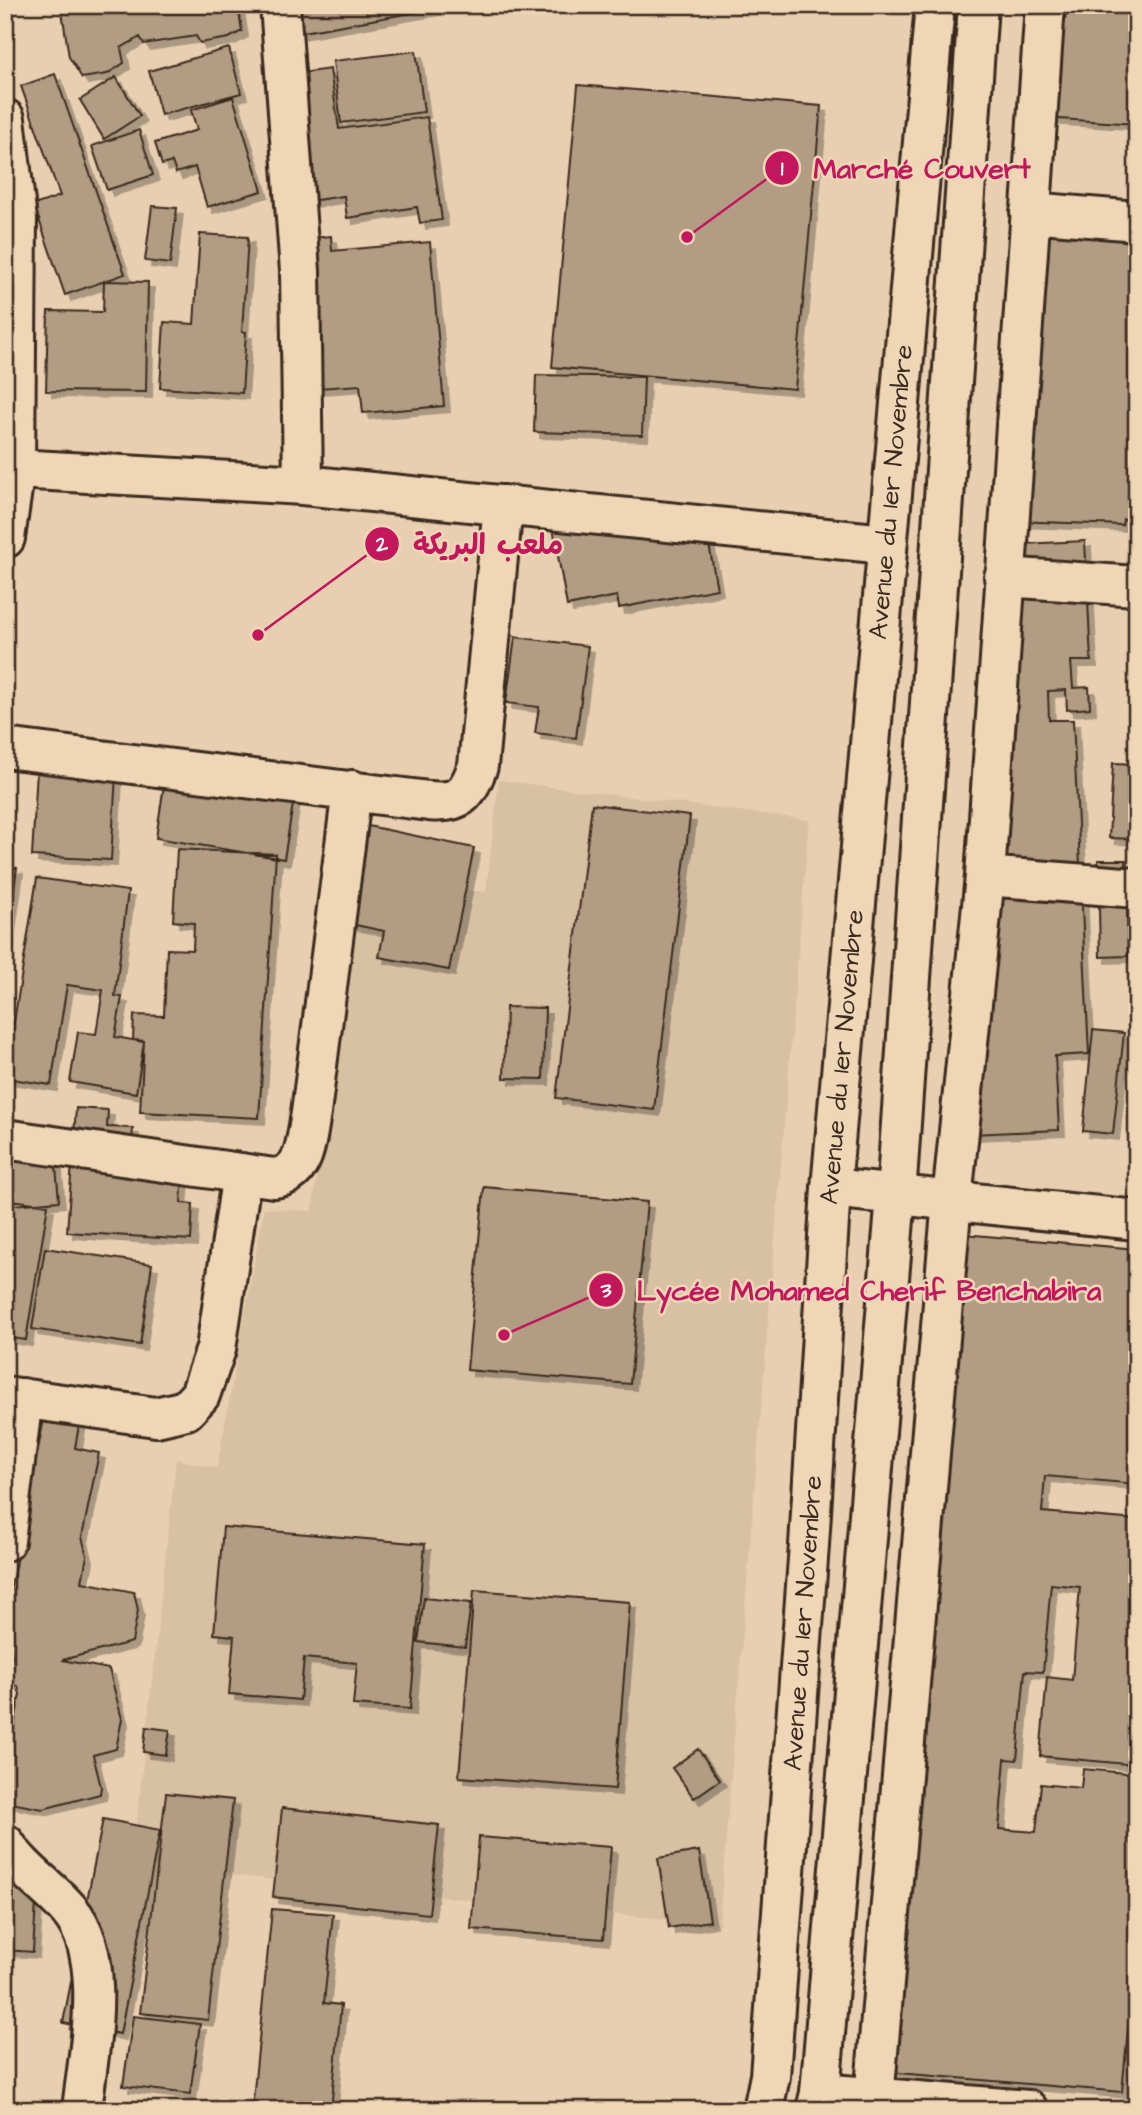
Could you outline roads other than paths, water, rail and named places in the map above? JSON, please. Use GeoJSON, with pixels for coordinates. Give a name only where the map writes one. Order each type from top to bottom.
{"type":"FeatureCollection","features":[{"type":"Feature","properties":{"kind":"street"},"geometry":{"type":"LineString","coordinates":[[281,5],[300,271],[303,485]]}},
{"type":"Feature","properties":{"kind":"street","name":"Avenue du 1er Novembre"},"geometry":{"type":"LineString","coordinates":[[763,2110],[770,2076],[805,1599],[831,1188],[935,5]]}},
{"type":"Feature","properties":{"kind":"street","name":"Avenue du 1er Novembre"},"geometry":{"type":"LineString","coordinates":[[818,2101],[896,1196],[978,5]]}},
{"type":"Feature","properties":{"kind":"street"},"geometry":{"type":"LineString","coordinates":[[874,2105],[952,1200],[985,876],[1045,5]]}},
{"type":"Feature","properties":{"kind":"street"},"geometry":{"type":"LineString","coordinates":[[5,119],[17,220],[15,469],[5,538]]}},
{"type":"Feature","properties":{"kind":"street"},"geometry":{"type":"LineString","coordinates":[[1030,212],[1137,221]]}},
{"type":"Feature","properties":{"kind":"street"},"geometry":{"type":"LineString","coordinates":[[15,469],[303,485],[886,544]]}},
{"type":"Feature","properties":{"kind":"street"},"geometry":{"type":"LineString","coordinates":[[5,748],[447,802],[470,788],[478,766],[488,690],[503,505]]}},
{"type":"Feature","properties":{"kind":"street"},"geometry":{"type":"LineString","coordinates":[[1004,577],[1137,586]]}},
{"type":"Feature","properties":{"kind":"street"},"geometry":{"type":"LineString","coordinates":[[5,1139],[242,1173],[289,1176],[303,1154],[352,790]]}},
{"type":"Feature","properties":{"kind":"street"},"geometry":{"type":"LineString","coordinates":[[985,876],[1137,888]]}},
{"type":"Feature","properties":{"kind":"street"},"geometry":{"type":"LineString","coordinates":[[5,1541],[14,1397],[156,1416],[186,1410],[200,1395],[216,1349],[242,1173]]}},
{"type":"Feature","properties":{"kind":"street"},"geometry":{"type":"LineString","coordinates":[[831,1188],[1137,1220]]}},
{"type":"Feature","properties":{"kind":"street"},"geometry":{"type":"LineString","coordinates":[[5,1844],[13,1856],[70,1911],[82,1928],[90,1951],[93,2017],[82,2110]]}},
{"type":"Feature","properties":{"kind":"street"},"geometry":{"type":"LineString","coordinates":[[818,2101],[1028,2110]]}},
{"type":"Feature","properties":{"kind":"place","name":"Marché Couvert"},"geometry":{"type":"Point","coordinates":[687,237]}},
{"type":"Feature","properties":{"kind":"place","name":"ملعب البريكة"},"geometry":{"type":"Point","coordinates":[258,635]}},
{"type":"Feature","properties":{"kind":"place","name":"Lycée Mohamed Cherif Benchabira"},"geometry":{"type":"Point","coordinates":[504,1335]}}]}
